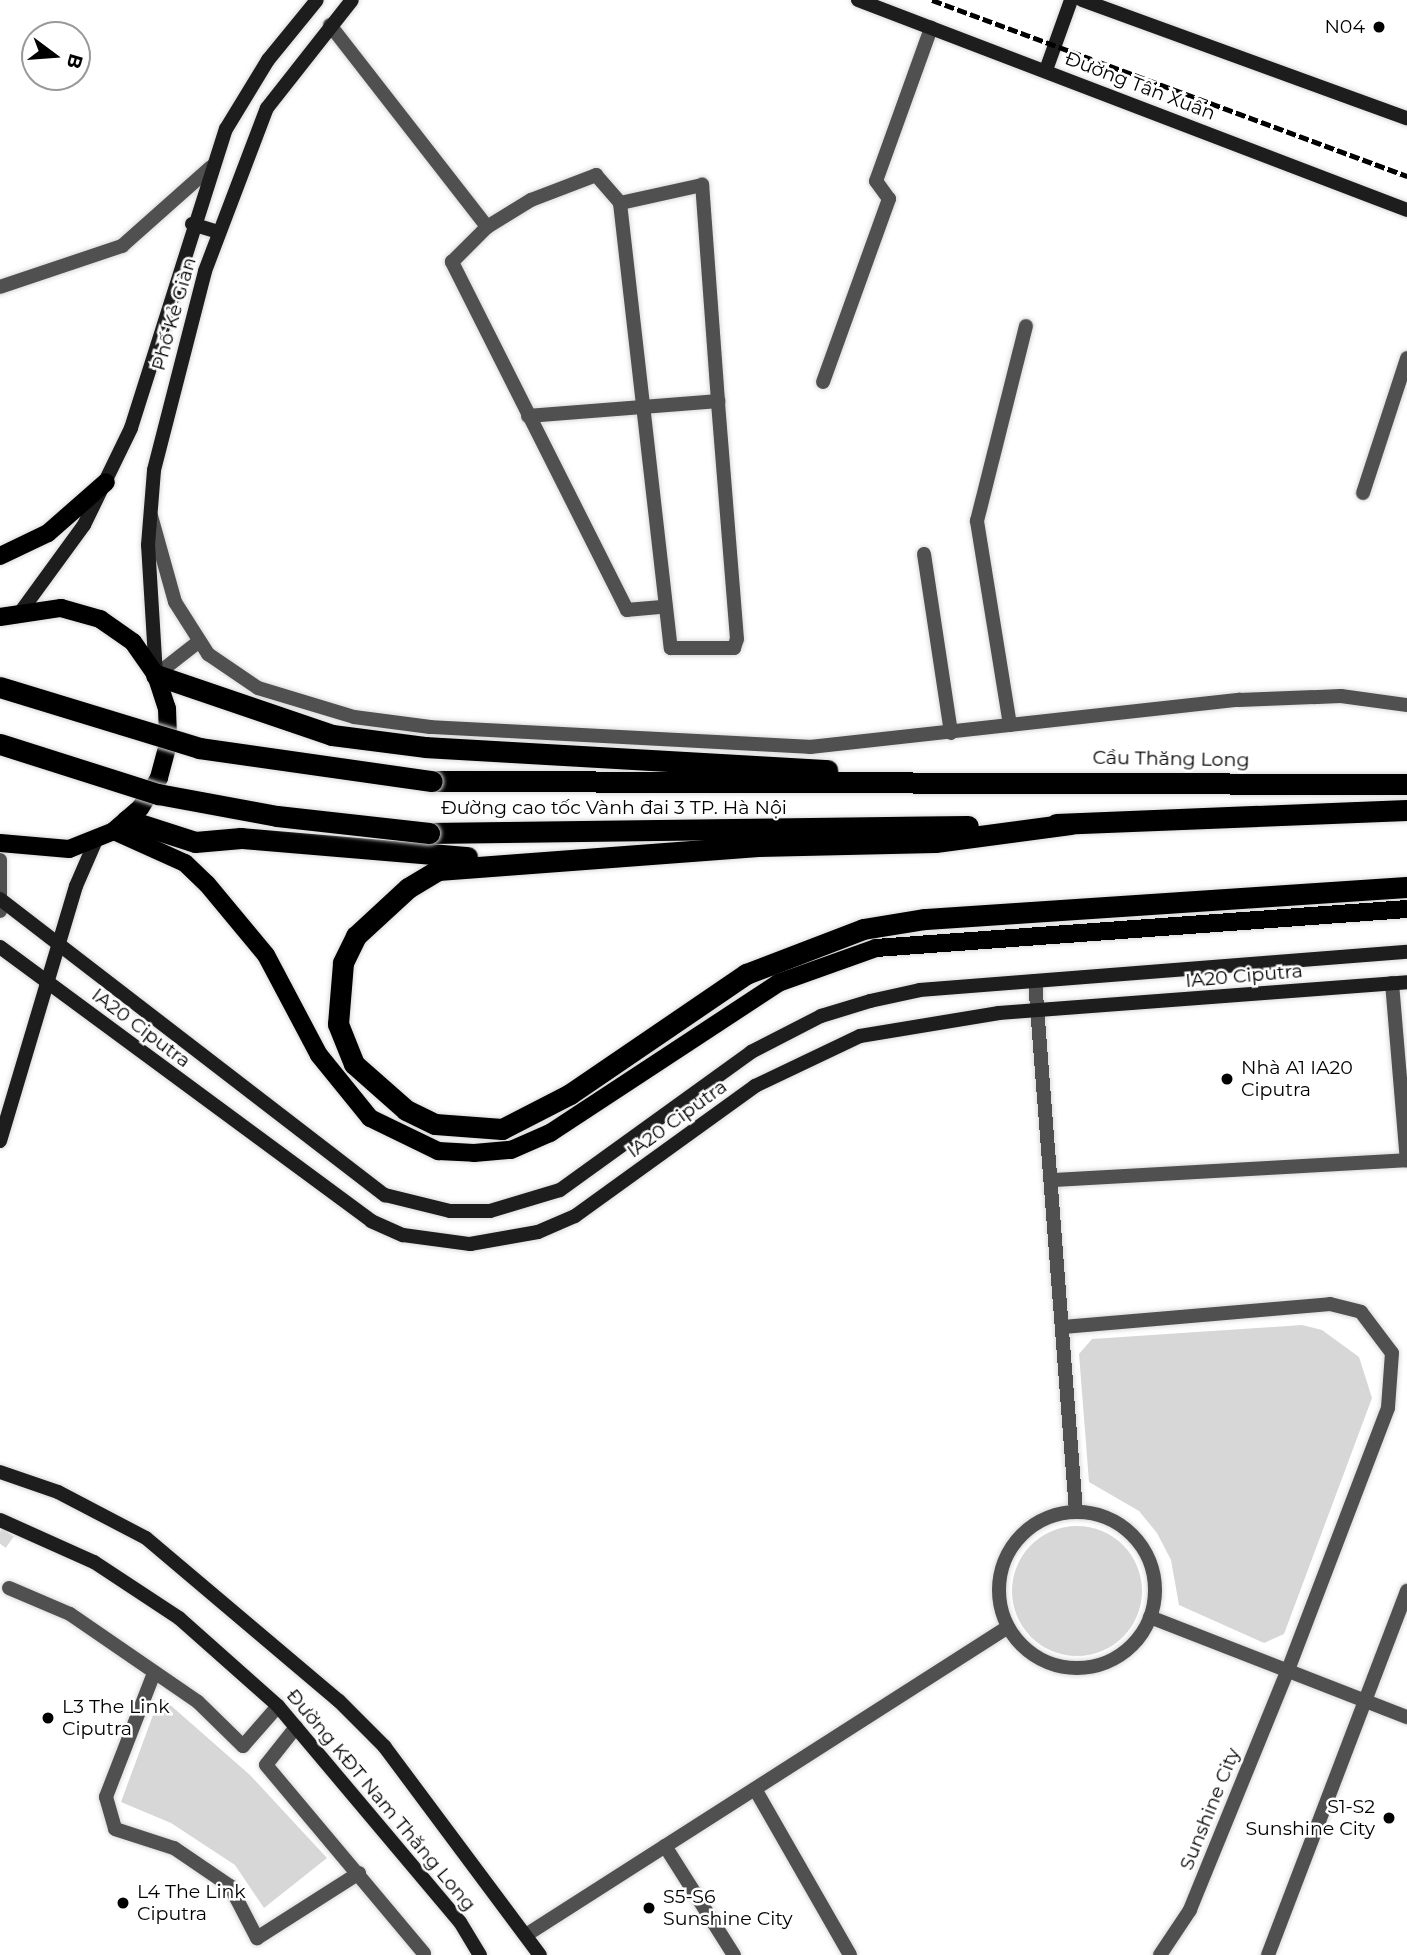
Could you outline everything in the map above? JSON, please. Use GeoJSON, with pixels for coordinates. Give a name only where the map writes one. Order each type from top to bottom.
{"type":"FeatureCollection","features":[{"type":"Feature","properties":{"kind":"highway"},"geometry":{"type":"LineString","coordinates":[[156,675],[332,734],[426,747],[934,779]]}},
{"type":"Feature","properties":{"kind":"highway","name":"Đường cao tốc Vành đai 3 TP. Hà Nội"},"geometry":{"type":"LineString","coordinates":[[0,687],[199,748],[432,781],[934,779]]}},
{"type":"Feature","properties":{"kind":"highway","name":"Đường cao tốc Vành đai 3 TP. Hà Nội"},"geometry":{"type":"LineString","coordinates":[[0,744],[158,794],[277,816],[429,833],[1070,824]]}},
{"type":"Feature","properties":{"kind":"highway","name":"Cầu Thăng Long"},"geometry":{"type":"LineString","coordinates":[[934,779],[1407,784]]}},
{"type":"Feature","properties":{"kind":"highway"},"geometry":{"type":"LineString","coordinates":[[1407,810],[1070,824],[935,842],[467,863],[418,882],[356,936],[343,963],[338,1024],[354,1064],[382,1094],[435,1124],[472,1131],[531,1118],[746,974],[863,929],[925,919],[1407,887]]}},
{"type":"Feature","properties":{"kind":"highway"},"geometry":{"type":"LineString","coordinates":[[121,825],[195,842],[241,838],[515,861]]}},
{"type":"Feature","properties":{"kind":"main road"},"geometry":{"type":"LineString","coordinates":[[0,556],[48,533],[106,482]]}},
{"type":"Feature","properties":{"kind":"main road"},"geometry":{"type":"LineString","coordinates":[[0,617],[22,610],[61,608],[100,619],[133,642],[156,675],[167,708],[168,744],[159,778],[121,825],[96,840],[47,851],[0,842]]}},
{"type":"Feature","properties":{"kind":"main road"},"geometry":{"type":"LineString","coordinates":[[121,825],[185,863],[206,884],[266,955],[319,1055],[370,1118],[438,1151],[474,1153],[511,1150],[550,1133],[778,983],[876,948],[1407,909]]}},
{"type":"Feature","properties":{"kind":"street","name":"Phố Kẻ Giàn"},"geometry":{"type":"LineString","coordinates":[[22,610],[72,543],[106,482],[156,358],[192,224],[211,167],[246,92],[317,0]]}},
{"type":"Feature","properties":{"kind":"street","name":"Phố Kẻ Giàn"},"geometry":{"type":"LineString","coordinates":[[156,675],[149,511],[170,399],[218,232],[261,119],[330,24],[352,0]]}},
{"type":"Feature","properties":{"kind":"street","name":"Đường Tân Xuân"},"geometry":{"type":"LineString","coordinates":[[858,0],[1046,69],[1407,210]]}},
{"type":"Feature","properties":{"kind":"street"},"geometry":{"type":"LineString","coordinates":[[1046,69],[1071,0]]}},
{"type":"Feature","properties":{"kind":"street"},"geometry":{"type":"LineString","coordinates":[[1082,0],[1407,118]]}},
{"type":"Feature","properties":{"kind":"street"},"geometry":{"type":"LineString","coordinates":[[330,24],[486,227]]}},
{"type":"Feature","properties":{"kind":"street"},"geometry":{"type":"LineString","coordinates":[[822,382],[888,199],[876,181],[932,27]]}},
{"type":"Feature","properties":{"kind":"street"},"geometry":{"type":"LineString","coordinates":[[0,287],[122,246],[211,167]]}},
{"type":"Feature","properties":{"kind":"street"},"geometry":{"type":"LineString","coordinates":[[620,203],[702,186],[734,648],[671,648],[661,607],[647,407],[620,203],[596,175],[531,200],[486,227],[452,262],[627,610],[661,607]]}},
{"type":"Feature","properties":{"kind":"street"},"geometry":{"type":"LineString","coordinates":[[192,224],[218,232]]}},
{"type":"Feature","properties":{"kind":"street"},"geometry":{"type":"LineString","coordinates":[[1010,725],[977,521],[1026,326]]}},
{"type":"Feature","properties":{"kind":"street"},"geometry":{"type":"LineString","coordinates":[[1363,492],[1407,358]]}},
{"type":"Feature","properties":{"kind":"street"},"geometry":{"type":"LineString","coordinates":[[528,416],[718,401]]}},
{"type":"Feature","properties":{"kind":"street"},"geometry":{"type":"LineString","coordinates":[[149,511],[175,602],[197,643],[258,688],[305,706],[430,727],[810,747],[1239,700],[1342,696],[1407,705]]}},
{"type":"Feature","properties":{"kind":"street"},"geometry":{"type":"LineString","coordinates":[[924,554],[951,733]]}},
{"type":"Feature","properties":{"kind":"street"},"geometry":{"type":"LineString","coordinates":[[156,675],[197,643]]}},
{"type":"Feature","properties":{"kind":"street"},"geometry":{"type":"LineString","coordinates":[[0,1141],[50,985],[76,886],[96,840]]}},
{"type":"Feature","properties":{"kind":"street"},"geometry":{"type":"LineString","coordinates":[[0,860],[1,904]]}},
{"type":"Feature","properties":{"kind":"street","name":"IA20 Ciputra"},"geometry":{"type":"LineString","coordinates":[[1,904],[385,1195],[450,1211],[490,1211],[560,1190],[751,1052],[821,1016],[920,990],[1407,952]]}},
{"type":"Feature","properties":{"kind":"street","name":"IA20 Ciputra"},"geometry":{"type":"LineString","coordinates":[[0,947],[371,1221],[403,1235],[470,1244],[538,1232],[575,1216],[755,1086],[838,1045],[909,1024],[1038,1011],[1407,982]]}},
{"type":"Feature","properties":{"kind":"street"},"geometry":{"type":"LineString","coordinates":[[1035,981],[1076,1511]]}},
{"type":"Feature","properties":{"kind":"street"},"geometry":{"type":"LineString","coordinates":[[1052,1180],[1407,1160],[1392,983]]}},
{"type":"Feature","properties":{"kind":"street","name":"Sunshine City"},"geometry":{"type":"LineString","coordinates":[[1063,1327],[1305,1304],[1362,1312],[1383,1334],[1395,1380],[1388,1408],[1287,1672],[1191,1910],[1160,1955]]}},
{"type":"Feature","properties":{"kind":"street","name":"Đường KĐT Nam Thăng Long"},"geometry":{"type":"LineString","coordinates":[[0,1472],[58,1492],[146,1538],[236,1609],[384,1746],[540,1955]]}},
{"type":"Feature","properties":{"kind":"street"},"geometry":{"type":"LineString","coordinates":[[1076,1511],[1118,1522],[1137,1538],[1155,1585],[1150,1617],[1126,1651],[1079,1669],[1028,1653],[1008,1627],[998,1581],[1006,1555],[1043,1518],[1076,1511]]}},
{"type":"Feature","properties":{"kind":"street","name":"Đường KĐT Nam Thăng Long"},"geometry":{"type":"LineString","coordinates":[[0,1520],[94,1562],[180,1618],[278,1706],[460,1922],[480,1955]]}},
{"type":"Feature","properties":{"kind":"street"},"geometry":{"type":"LineString","coordinates":[[9,1588],[70,1614],[154,1673],[243,1746],[278,1706]]}},
{"type":"Feature","properties":{"kind":"street"},"geometry":{"type":"LineString","coordinates":[[1268,1955],[1407,1591]]}},
{"type":"Feature","properties":{"kind":"street"},"geometry":{"type":"LineString","coordinates":[[1150,1617],[1407,1717]]}},
{"type":"Feature","properties":{"kind":"street"},"geometry":{"type":"LineString","coordinates":[[526,1935],[1008,1627]]}},
{"type":"Feature","properties":{"kind":"street"},"geometry":{"type":"LineString","coordinates":[[154,1673],[106,1797],[115,1829],[174,1848],[230,1886],[257,1938],[359,1872]]}},
{"type":"Feature","properties":{"kind":"street"},"geometry":{"type":"LineString","coordinates":[[296,1727],[265,1765],[359,1872],[424,1953]]}},
{"type":"Feature","properties":{"kind":"street"},"geometry":{"type":"LineString","coordinates":[[755,1789],[850,1955]]}},
{"type":"Feature","properties":{"kind":"street"},"geometry":{"type":"LineString","coordinates":[[665,1846],[734,1955]]}},
{"type":"Feature","properties":{"kind":"shaded area"},"geometry":{"type":"Polygon","coordinates":[[[1302,1325],[1322,1330],[1359,1357],[1372,1398],[1284,1634],[1264,1643],[1179,1605],[1171,1560],[1157,1533],[1139,1511],[1089,1482],[1079,1354],[1092,1339],[1302,1325]]]}},
{"type":"Feature","properties":{"kind":"shaded area"},"geometry":{"type":"Polygon","coordinates":[[[1077,1526],[1102,1531],[1123,1545],[1137,1566],[1142,1591],[1137,1616],[1123,1637],[1102,1651],[1077,1656],[1052,1651],[1031,1637],[1017,1616],[1012,1591],[1017,1566],[1031,1545],[1052,1531],[1077,1526]]]}},
{"type":"Feature","properties":{"kind":"shaded area"},"geometry":{"type":"Polygon","coordinates":[[[160,1696],[250,1775],[327,1858],[264,1908],[235,1865],[171,1823],[121,1802],[160,1696]]]}},
{"type":"Feature","properties":{"kind":"tunnel"},"geometry":{"type":"LineString","coordinates":[[0,1544],[14,1524]]}},
{"type":"Feature","properties":{"kind":"railway"},"geometry":{"type":"LineString","coordinates":[[932,0],[1407,176]]}},
{"type":"Feature","properties":{"kind":"place","name":"N04"},"geometry":{"type":"Point","coordinates":[1379,27]}},
{"type":"Feature","properties":{"kind":"place","name":"Nhà A1 IA20 Ciputra"},"geometry":{"type":"Point","coordinates":[1227,1079]}},
{"type":"Feature","properties":{"kind":"place","name":"L3 The Link Ciputra"},"geometry":{"type":"Point","coordinates":[48,1718]}},
{"type":"Feature","properties":{"kind":"place","name":"S1-S2 Sunshine City"},"geometry":{"type":"Point","coordinates":[1389,1818]}},
{"type":"Feature","properties":{"kind":"place","name":"L4 The Link Ciputra"},"geometry":{"type":"Point","coordinates":[123,1903]}},
{"type":"Feature","properties":{"kind":"place","name":"S5-S6 Sunshine City"},"geometry":{"type":"Point","coordinates":[649,1908]}}]}
